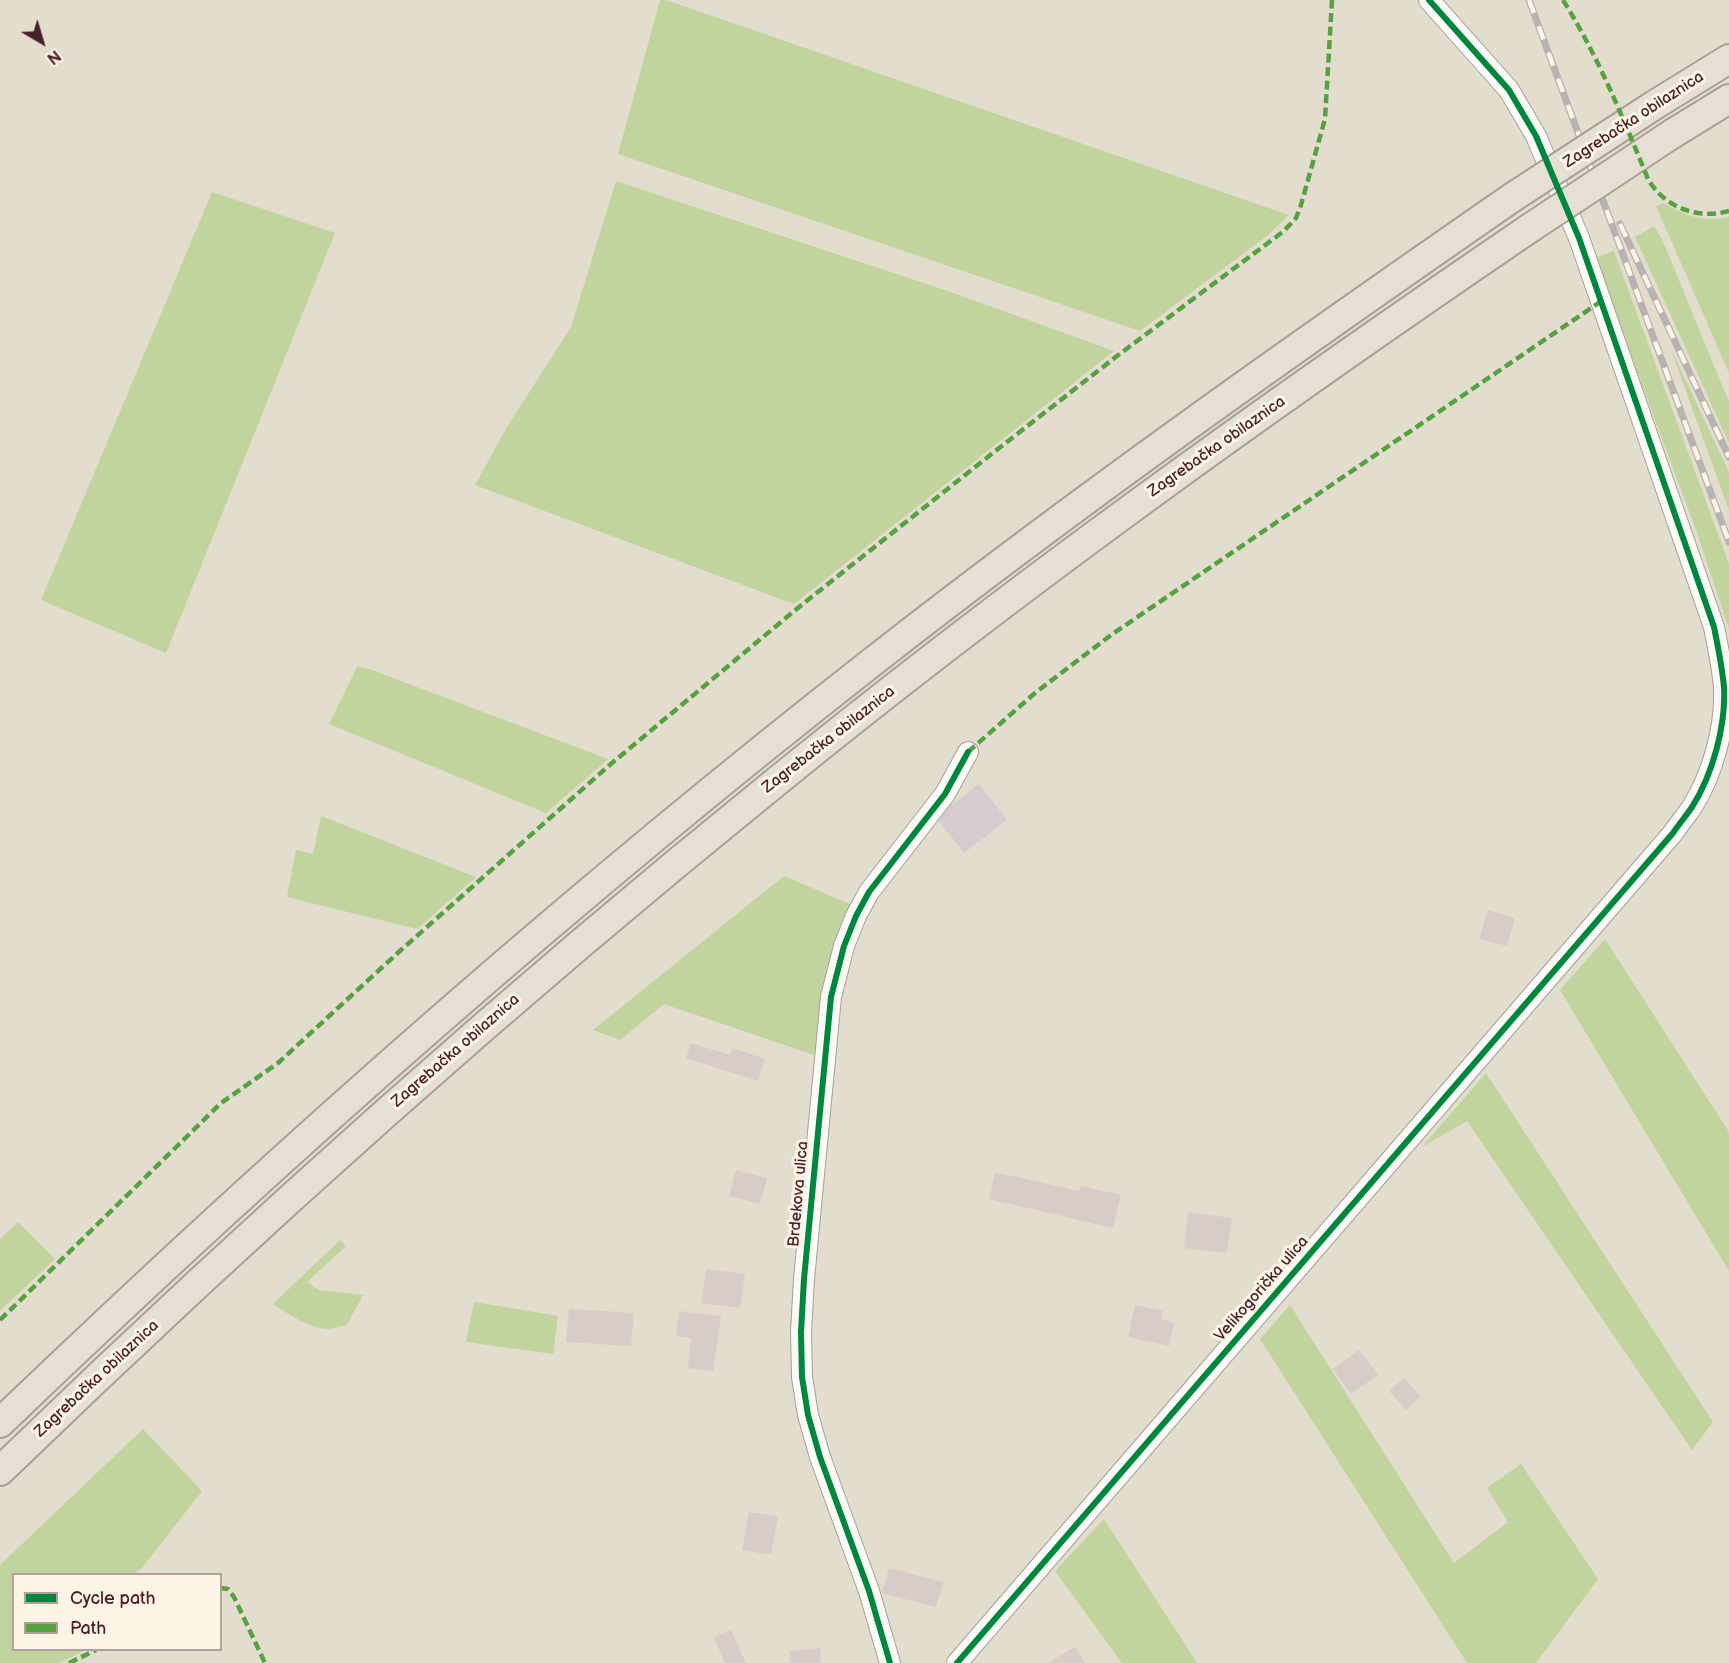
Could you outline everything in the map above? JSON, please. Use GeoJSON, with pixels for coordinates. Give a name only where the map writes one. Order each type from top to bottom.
{"type":"FeatureCollection","features":[{"type":"Feature","properties":{"kind":"highway","name":"Zagrebačka obilaznica"},"geometry":{"type":"LineString","coordinates":[[0,1423],[91,1335],[302,1141],[506,963],[751,758],[1126,469],[1513,197],[1729,59]]}},
{"type":"Feature","properties":{"kind":"highway","name":"Zagrebačka obilaznica"},"geometry":{"type":"LineString","coordinates":[[0,1471],[316,1174],[419,1082],[773,784],[933,658],[1148,496],[1401,316],[1672,134],[1729,99]]}},
{"type":"Feature","properties":{"kind":"street","name":"Velikogorička ulica"},"geometry":{"type":"LineString","coordinates":[[957,1663],[1673,833],[1693,806],[1715,751],[1722,718],[1724,688],[1714,627],[1579,238],[1536,136],[1509,90],[1429,0]]}},
{"type":"Feature","properties":{"kind":"street","name":"Brdekova ulica"},"geometry":{"type":"LineString","coordinates":[[890,1663],[869,1591],[820,1457],[808,1414],[802,1377],[801,1332],[804,1279],[831,997],[844,946],[869,892],[945,794],[968,753]]}},
{"type":"Feature","properties":{"kind":"shaded area"},"geometry":{"type":"Polygon","coordinates":[[[979,784],[1007,820],[964,853],[936,817],[979,784]]]}},
{"type":"Feature","properties":{"kind":"green space"},"geometry":{"type":"Polygon","coordinates":[[[660,0],[666,0],[1289,215],[1268,235],[1140,331],[618,154],[660,0]]]}},
{"type":"Feature","properties":{"kind":"green space"},"geometry":{"type":"Polygon","coordinates":[[[616,181],[945,290],[1114,351],[794,604],[475,485],[507,427],[571,327],[616,181]]]}},
{"type":"Feature","properties":{"kind":"green space"},"geometry":{"type":"Polygon","coordinates":[[[212,192],[335,233],[166,653],[41,600],[212,192]]]}},
{"type":"Feature","properties":{"kind":"green space"},"geometry":{"type":"Polygon","coordinates":[[[1663,203],[1694,217],[1719,219],[1729,217],[1729,373],[1656,206],[1663,203]]]}},
{"type":"Feature","properties":{"kind":"green space"},"geometry":{"type":"Polygon","coordinates":[[[1654,226],[1662,239],[1729,402],[1729,443],[1635,237],[1654,226]]]}},
{"type":"Feature","properties":{"kind":"green space"},"geometry":{"type":"Polygon","coordinates":[[[1614,251],[1729,564],[1729,629],[1697,533],[1595,258],[1614,251]]]}},
{"type":"Feature","properties":{"kind":"green space"},"geometry":{"type":"Polygon","coordinates":[[[1670,347],[1729,472],[1729,510],[1670,347]]]}},
{"type":"Feature","properties":{"kind":"green space"},"geometry":{"type":"Polygon","coordinates":[[[357,667],[369,669],[608,759],[546,813],[329,724],[357,667]]]}},
{"type":"Feature","properties":{"kind":"green space"},"geometry":{"type":"Polygon","coordinates":[[[321,816],[476,877],[417,929],[287,897],[296,850],[313,854],[321,816]]]}},
{"type":"Feature","properties":{"kind":"green space"},"geometry":{"type":"Polygon","coordinates":[[[784,876],[852,905],[817,1056],[664,1004],[620,1040],[593,1030],[784,876]]]}},
{"type":"Feature","properties":{"kind":"green space"},"geometry":{"type":"Polygon","coordinates":[[[1605,939],[1729,1132],[1729,1271],[1560,990],[1605,939]]]}},
{"type":"Feature","properties":{"kind":"green space"},"geometry":{"type":"Polygon","coordinates":[[[1486,1073],[1713,1422],[1692,1450],[1467,1121],[1422,1147],[1486,1073]]]}},
{"type":"Feature","properties":{"kind":"green space"},"geometry":{"type":"Polygon","coordinates":[[[18,1222],[55,1259],[0,1311],[0,1239],[18,1222]]]}},
{"type":"Feature","properties":{"kind":"green space"},"geometry":{"type":"Polygon","coordinates":[[[340,1240],[346,1246],[307,1282],[319,1290],[363,1295],[347,1325],[332,1329],[320,1328],[299,1320],[273,1304],[340,1240]]]}},
{"type":"Feature","properties":{"kind":"green space"},"geometry":{"type":"Polygon","coordinates":[[[474,1302],[558,1316],[553,1354],[466,1342],[474,1302]]]}},
{"type":"Feature","properties":{"kind":"green space"},"geometry":{"type":"Polygon","coordinates":[[[1290,1305],[1454,1563],[1508,1522],[1487,1488],[1521,1464],[1598,1579],[1536,1663],[1467,1663],[1260,1339],[1290,1305]]]}},
{"type":"Feature","properties":{"kind":"green space"},"geometry":{"type":"Polygon","coordinates":[[[143,1429],[202,1491],[142,1568],[135,1573],[12,1573],[12,1651],[84,1651],[59,1663],[0,1663],[0,1565],[143,1429]]]}},
{"type":"Feature","properties":{"kind":"green space"},"geometry":{"type":"Polygon","coordinates":[[[1104,1519],[1197,1663],[1122,1663],[1055,1571],[1104,1519]]]}},
{"type":"Feature","properties":{"kind":"building"},"geometry":{"type":"Polygon","coordinates":[[[1488,910],[1515,918],[1507,946],[1479,939],[1488,910]]]}},
{"type":"Feature","properties":{"kind":"building"},"geometry":{"type":"Polygon","coordinates":[[[691,1043],[730,1055],[733,1048],[765,1059],[758,1081],[686,1058],[691,1043]]]}},
{"type":"Feature","properties":{"kind":"building"},"geometry":{"type":"Polygon","coordinates":[[[736,1170],[767,1178],[760,1204],[729,1196],[736,1170]]]}},
{"type":"Feature","properties":{"kind":"building"},"geometry":{"type":"Polygon","coordinates":[[[995,1172],[1079,1191],[1081,1186],[1121,1195],[1113,1228],[989,1199],[995,1172]]]}},
{"type":"Feature","properties":{"kind":"building"},"geometry":{"type":"Polygon","coordinates":[[[1188,1212],[1232,1218],[1227,1253],[1184,1248],[1188,1212]]]}},
{"type":"Feature","properties":{"kind":"building"},"geometry":{"type":"Polygon","coordinates":[[[706,1269],[745,1274],[740,1308],[701,1303],[706,1269]]]}},
{"type":"Feature","properties":{"kind":"building"},"geometry":{"type":"Polygon","coordinates":[[[1135,1305],[1163,1311],[1161,1319],[1174,1323],[1169,1346],[1128,1337],[1135,1305]]]}},
{"type":"Feature","properties":{"kind":"building"},"geometry":{"type":"Polygon","coordinates":[[[569,1309],[634,1313],[631,1346],[566,1342],[569,1309]]]}},
{"type":"Feature","properties":{"kind":"building"},"geometry":{"type":"Polygon","coordinates":[[[679,1311],[721,1316],[713,1371],[688,1368],[691,1338],[676,1336],[679,1311]]]}},
{"type":"Feature","properties":{"kind":"building"},"geometry":{"type":"Polygon","coordinates":[[[1359,1350],[1378,1375],[1351,1394],[1333,1369],[1359,1350]]]}},
{"type":"Feature","properties":{"kind":"building"},"geometry":{"type":"Polygon","coordinates":[[[1404,1378],[1421,1397],[1406,1410],[1389,1391],[1404,1378]]]}},
{"type":"Feature","properties":{"kind":"building"},"geometry":{"type":"Polygon","coordinates":[[[749,1512],[778,1516],[771,1555],[742,1550],[749,1512]]]}},
{"type":"Feature","properties":{"kind":"building"},"geometry":{"type":"Polygon","coordinates":[[[889,1568],[943,1582],[936,1607],[882,1593],[889,1568]]]}},
{"type":"Feature","properties":{"kind":"building"},"geometry":{"type":"Polygon","coordinates":[[[731,1630],[746,1663],[725,1663],[714,1638],[731,1630]]]}},
{"type":"Feature","properties":{"kind":"building"},"geometry":{"type":"Polygon","coordinates":[[[1075,1647],[1085,1663],[1048,1663],[1075,1647]]]}},
{"type":"Feature","properties":{"kind":"building"},"geometry":{"type":"Polygon","coordinates":[[[820,1648],[821,1663],[790,1663],[789,1651],[820,1648]]]}},
{"type":"Feature","properties":{"kind":"railway"},"geometry":{"type":"LineString","coordinates":[[1529,0],[1729,542]]}},
{"type":"Feature","properties":{"kind":"railway"},"geometry":{"type":"LineString","coordinates":[[1620,224],[1729,457]]}},
{"type":"Feature","properties":{"kind":"marked path"},"geometry":{"type":"LineString","coordinates":[[0,1320],[221,1103],[278,1063],[401,950],[612,763],[799,607],[989,456],[1117,356],[1284,231],[1296,218],[1301,205],[1325,119],[1332,0]]}},
{"type":"Feature","properties":{"kind":"marked path"},"geometry":{"type":"LineString","coordinates":[[1563,0],[1599,65],[1648,179],[1655,189],[1672,204],[1682,209],[1705,214],[1729,211]]}},
{"type":"Feature","properties":{"kind":"marked path"},"geometry":{"type":"LineString","coordinates":[[968,752],[1035,693],[1111,635],[1600,302]]}},
{"type":"Feature","properties":{"kind":"marked path"},"geometry":{"type":"LineString","coordinates":[[222,1588],[228,1589],[234,1597],[265,1663]]}},
{"type":"Feature","properties":{"kind":"marked path"},"geometry":{"type":"LineString","coordinates":[[69,1663],[94,1651]]}},
{"type":"Feature","properties":{"kind":"cycle path"},"geometry":{"type":"LineString","coordinates":[[957,1663],[1673,833],[1699,794],[1717,749],[1723,717],[1724,687],[1714,627],[1579,238],[1536,136],[1509,90],[1429,0]]}},
{"type":"Feature","properties":{"kind":"cycle path"},"geometry":{"type":"LineString","coordinates":[[890,1663],[869,1591],[820,1457],[808,1415],[802,1377],[801,1332],[804,1279],[831,997],[844,946],[869,892],[945,794],[968,752]]}}]}
